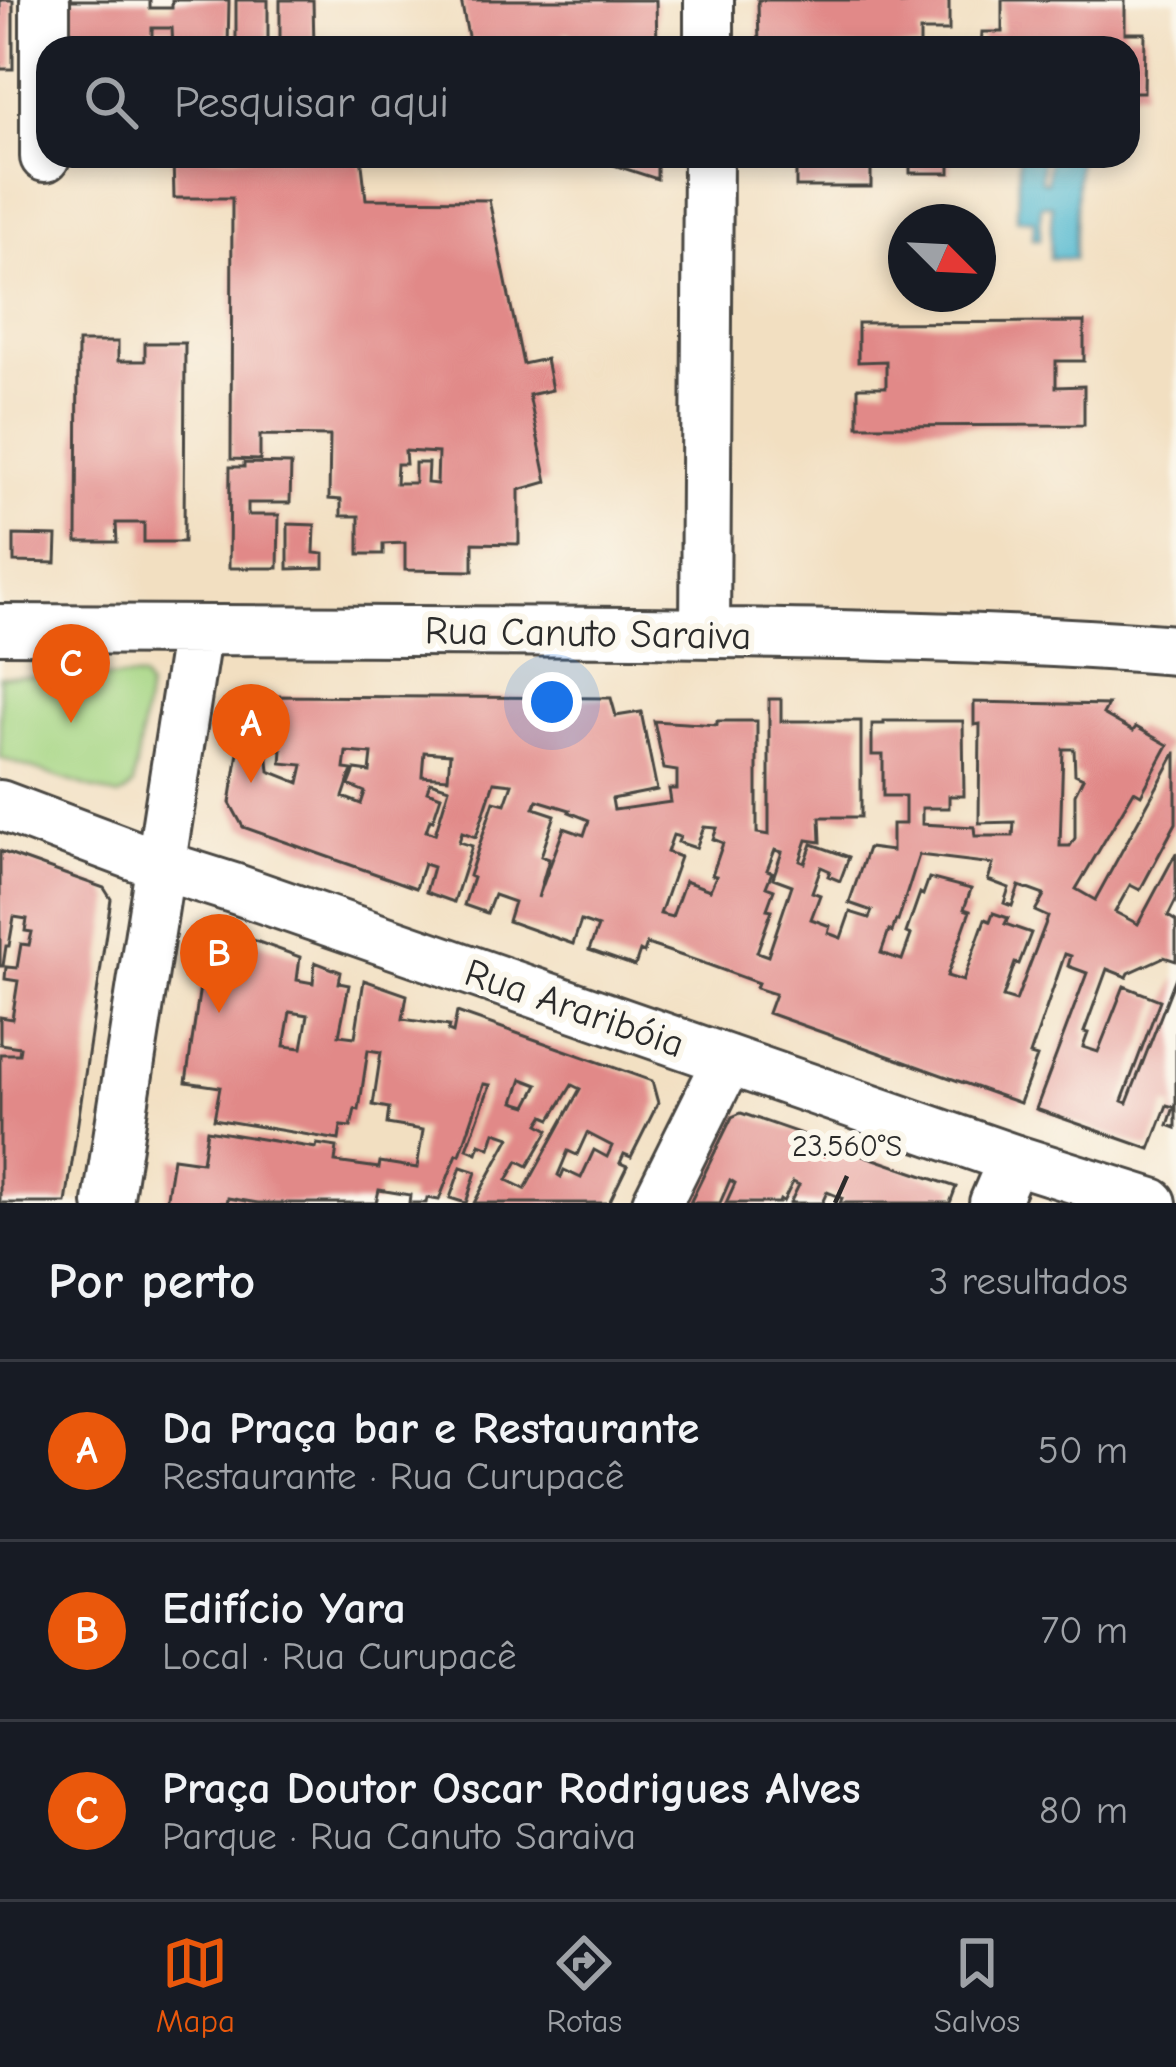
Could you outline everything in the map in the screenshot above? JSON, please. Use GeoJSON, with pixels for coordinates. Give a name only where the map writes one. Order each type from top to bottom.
{"type":"FeatureCollection","features":[{"type":"Feature","properties":{"kind":"street"},"geometry":{"type":"LineString","coordinates":[[46,0],[46,36]]}},
{"type":"Feature","properties":{"kind":"street"},"geometry":{"type":"LineString","coordinates":[[709,0],[709,36]]}},
{"type":"Feature","properties":{"kind":"street"},"geometry":{"type":"LineString","coordinates":[[705,633],[708,168]]}},
{"type":"Feature","properties":{"kind":"street","name":"Rua Canuto Saraiva"},"geometry":{"type":"LineString","coordinates":[[0,629],[902,635],[1176,650]]}},
{"type":"Feature","properties":{"kind":"street"},"geometry":{"type":"LineString","coordinates":[[108,1203],[197,629]]}},
{"type":"Feature","properties":{"kind":"street","name":"Rua Araribóia"},"geometry":{"type":"LineString","coordinates":[[0,806],[160,866],[1152,1203]]}},
{"type":"Feature","properties":{"kind":"street"},"geometry":{"type":"LineString","coordinates":[[657,1203],[728,1060]]}},
{"type":"Feature","properties":{"kind":"street"},"geometry":{"type":"LineString","coordinates":[[994,1203],[1013,1159]]}},
{"type":"Feature","properties":{"kind":"green space"},"geometry":{"type":"Polygon","coordinates":[[[0,676],[142,678],[148,688],[133,785],[118,797],[0,758],[0,676]]]}},
{"type":"Feature","properties":{"kind":"water"},"geometry":{"type":"Polygon","coordinates":[[[1019,168],[1042,168],[1041,181],[1047,182],[1048,168],[1078,168],[1074,259],[1050,258],[1052,205],[1041,205],[1040,239],[1033,239],[1034,220],[1017,219],[1019,168]]]}},
{"type":"Feature","properties":{"kind":"building"},"geometry":{"type":"Polygon","coordinates":[[[0,0],[13,0],[13,69],[0,69],[0,0]]]}},
{"type":"Feature","properties":{"kind":"building"},"geometry":{"type":"Polygon","coordinates":[[[70,0],[150,0],[150,8],[172,8],[172,0],[229,0],[228,36],[172,36],[172,28],[152,28],[152,36],[70,36],[70,0]]]}},
{"type":"Feature","properties":{"kind":"building"},"geometry":{"type":"Polygon","coordinates":[[[236,0],[268,0],[268,36],[236,36],[236,0]]]}},
{"type":"Feature","properties":{"kind":"building"},"geometry":{"type":"Polygon","coordinates":[[[280,0],[313,0],[314,36],[280,36],[280,0]]]}},
{"type":"Feature","properties":{"kind":"building"},"geometry":{"type":"Polygon","coordinates":[[[461,0],[656,0],[657,36],[468,36],[461,0]]]}},
{"type":"Feature","properties":{"kind":"building"},"geometry":{"type":"Polygon","coordinates":[[[758,0],[901,0],[901,4],[949,0],[949,31],[920,31],[920,36],[759,36],[758,0]]]}},
{"type":"Feature","properties":{"kind":"building"},"geometry":{"type":"Polygon","coordinates":[[[1002,0],[1125,0],[1125,33],[1145,33],[1144,92],[1140,92],[1140,36],[982,36],[982,32],[1002,32],[1002,0]]]}},
{"type":"Feature","properties":{"kind":"building"},"geometry":{"type":"Polygon","coordinates":[[[173,168],[362,168],[366,199],[489,200],[523,364],[546,359],[552,390],[529,395],[547,482],[519,490],[519,544],[473,543],[473,571],[405,570],[405,543],[383,544],[383,554],[359,554],[359,516],[341,516],[341,500],[329,499],[330,436],[260,435],[260,460],[231,459],[232,198],[174,198],[173,168]],[[405,451],[406,464],[397,464],[396,483],[415,483],[415,463],[428,463],[427,483],[437,484],[438,453],[405,451]]]}},
{"type":"Feature","properties":{"kind":"building"},"geometry":{"type":"Polygon","coordinates":[[[623,168],[657,168],[657,179],[623,168]]]}},
{"type":"Feature","properties":{"kind":"building"},"geometry":{"type":"Polygon","coordinates":[[[796,168],[871,168],[871,187],[796,187],[796,168]]]}},
{"type":"Feature","properties":{"kind":"building"},"geometry":{"type":"Polygon","coordinates":[[[910,168],[950,168],[950,173],[910,173],[910,168]]]}},
{"type":"Feature","properties":{"kind":"building"},"geometry":{"type":"Polygon","coordinates":[[[1084,322],[1084,361],[1056,361],[1056,387],[1084,386],[1084,425],[858,426],[858,387],[886,387],[886,361],[858,362],[858,323],[1084,322]]]}},
{"type":"Feature","properties":{"kind":"building"},"geometry":{"type":"Polygon","coordinates":[[[78,342],[118,342],[118,361],[145,361],[145,343],[185,343],[184,542],[144,542],[144,523],[116,523],[117,542],[77,542],[78,342]]]}},
{"type":"Feature","properties":{"kind":"building"},"geometry":{"type":"Polygon","coordinates":[[[244,463],[291,464],[290,503],[248,503],[248,515],[279,515],[278,568],[229,568],[230,467],[244,467],[244,463]]]}},
{"type":"Feature","properties":{"kind":"building"},"geometry":{"type":"Polygon","coordinates":[[[288,524],[315,525],[314,553],[324,554],[324,568],[288,569],[288,524]]]}},
{"type":"Feature","properties":{"kind":"building"},"geometry":{"type":"Polygon","coordinates":[[[14,535],[57,536],[56,563],[14,562],[14,535]]]}},
{"type":"Feature","properties":{"kind":"building"},"geometry":{"type":"Polygon","coordinates":[[[264,696],[611,698],[616,716],[641,712],[657,790],[612,799],[614,810],[671,802],[669,789],[677,789],[677,771],[664,769],[654,721],[717,725],[717,721],[757,721],[757,833],[769,835],[769,699],[781,699],[781,721],[861,721],[861,817],[820,817],[821,842],[807,840],[800,861],[805,863],[812,844],[849,857],[840,881],[821,867],[812,892],[820,895],[811,919],[830,926],[828,933],[841,938],[850,912],[869,918],[872,911],[849,903],[868,848],[892,851],[892,824],[905,824],[905,796],[883,796],[883,755],[872,755],[872,724],[963,721],[964,796],[949,796],[949,808],[922,808],[922,824],[974,827],[975,836],[1013,836],[1014,822],[979,823],[980,724],[974,725],[974,702],[1108,705],[1103,714],[1168,745],[1141,795],[1134,791],[1076,889],[1095,900],[1176,752],[1176,823],[1140,890],[1130,885],[1115,912],[1138,924],[1176,853],[1176,900],[1168,916],[1176,921],[1176,961],[1164,957],[1127,977],[1107,969],[1083,1047],[1098,1052],[1124,986],[1160,1000],[1122,1101],[1127,1103],[1176,977],[1176,1128],[1168,1125],[1174,1107],[1167,1105],[1150,1149],[1036,1109],[1087,973],[1068,966],[1071,956],[1065,954],[1030,1055],[1037,1057],[1020,1103],[768,1013],[775,994],[709,965],[647,944],[635,966],[589,950],[598,927],[581,921],[573,944],[508,921],[514,902],[494,895],[487,913],[464,905],[494,801],[505,804],[512,784],[494,782],[476,837],[462,832],[459,842],[472,846],[454,902],[426,892],[433,867],[424,864],[416,888],[243,827],[230,803],[245,708],[264,696]],[[267,749],[269,771],[299,783],[303,765],[281,763],[282,750],[267,749]],[[1063,749],[1060,846],[1070,846],[1075,838],[1075,794],[1083,778],[1075,774],[1074,749],[1063,749]],[[346,752],[344,769],[352,770],[343,797],[361,804],[365,792],[349,785],[355,770],[370,772],[372,754],[346,752]],[[424,752],[422,776],[448,778],[450,754],[424,752]],[[430,782],[427,791],[441,796],[426,831],[435,834],[449,788],[430,782]],[[537,800],[534,808],[555,815],[541,856],[549,859],[538,898],[564,828],[584,835],[589,820],[537,800]],[[704,827],[696,848],[678,842],[680,837],[673,835],[667,852],[680,857],[660,914],[672,917],[685,881],[710,890],[723,843],[713,839],[717,828],[704,827]],[[775,850],[766,887],[774,890],[767,909],[772,910],[757,952],[768,956],[792,885],[773,878],[782,852],[775,850]],[[919,855],[892,932],[889,930],[881,953],[902,960],[911,935],[906,933],[929,878],[971,889],[964,909],[970,911],[947,976],[963,981],[985,919],[990,921],[993,913],[1008,918],[1005,924],[1031,933],[1003,997],[1016,1001],[1048,917],[1035,911],[1044,895],[1019,886],[1012,906],[1004,903],[1009,888],[988,880],[993,864],[919,855]]]}},
{"type":"Feature","properties":{"kind":"building"},"geometry":{"type":"Polygon","coordinates":[[[0,851],[104,888],[111,899],[66,1203],[0,1203],[0,1054],[19,1054],[20,1047],[0,1044],[0,1017],[12,1019],[18,981],[5,979],[6,967],[17,968],[21,944],[29,945],[32,932],[25,931],[27,919],[14,917],[0,966],[0,851]]]}},
{"type":"Feature","properties":{"kind":"building"},"geometry":{"type":"Polygon","coordinates":[[[217,927],[300,957],[297,980],[313,983],[315,962],[341,972],[339,983],[349,985],[339,1035],[355,1037],[364,980],[407,995],[403,1019],[449,1026],[453,1033],[457,1012],[652,1081],[658,1103],[631,1157],[624,1154],[620,1163],[627,1166],[609,1203],[474,1203],[510,1137],[495,1132],[490,1148],[480,1144],[477,1153],[467,1149],[490,1085],[484,1084],[439,1200],[409,1203],[410,1195],[379,1190],[376,1203],[258,1203],[228,1198],[227,1203],[166,1203],[173,1158],[202,1162],[207,1130],[316,1148],[317,1144],[337,1147],[335,1162],[417,1168],[423,1130],[387,1124],[389,1108],[373,1105],[381,1052],[368,1050],[359,1110],[355,1109],[351,1127],[341,1126],[339,1140],[214,1119],[220,1087],[186,1082],[208,932],[217,927]],[[290,1012],[284,1046],[302,1048],[308,1015],[290,1012]],[[522,1079],[514,1102],[527,1106],[538,1085],[522,1079]],[[572,1085],[551,1119],[544,1116],[539,1124],[549,1130],[528,1166],[518,1161],[507,1180],[525,1189],[580,1089],[572,1085]],[[587,1133],[577,1155],[568,1151],[558,1175],[564,1170],[581,1178],[594,1150],[607,1157],[612,1146],[587,1133]]]}},
{"type":"Feature","properties":{"kind":"building"},"geometry":{"type":"Polygon","coordinates":[[[741,1113],[956,1187],[950,1203],[840,1203],[842,1198],[827,1192],[822,1203],[790,1203],[799,1185],[793,1182],[783,1202],[726,1203],[735,1183],[730,1180],[720,1203],[690,1203],[732,1117],[741,1113]]]}},
{"type":"Feature","properties":{"kind":"building"},"geometry":{"type":"Polygon","coordinates":[[[461,1167],[476,1172],[466,1203],[450,1198],[461,1167]]]}},
{"type":"Feature","properties":{"kind":"place","name":"Praça Doutor Oscar Rodrigues Alves"},"geometry":{"type":"Point","coordinates":[71,723]}},
{"type":"Feature","properties":{"kind":"place","name":"Da Praça bar e Restaurante"},"geometry":{"type":"Point","coordinates":[251,783]}},
{"type":"Feature","properties":{"kind":"place","name":"Edifício Yara"},"geometry":{"type":"Point","coordinates":[219,1013]}}]}
